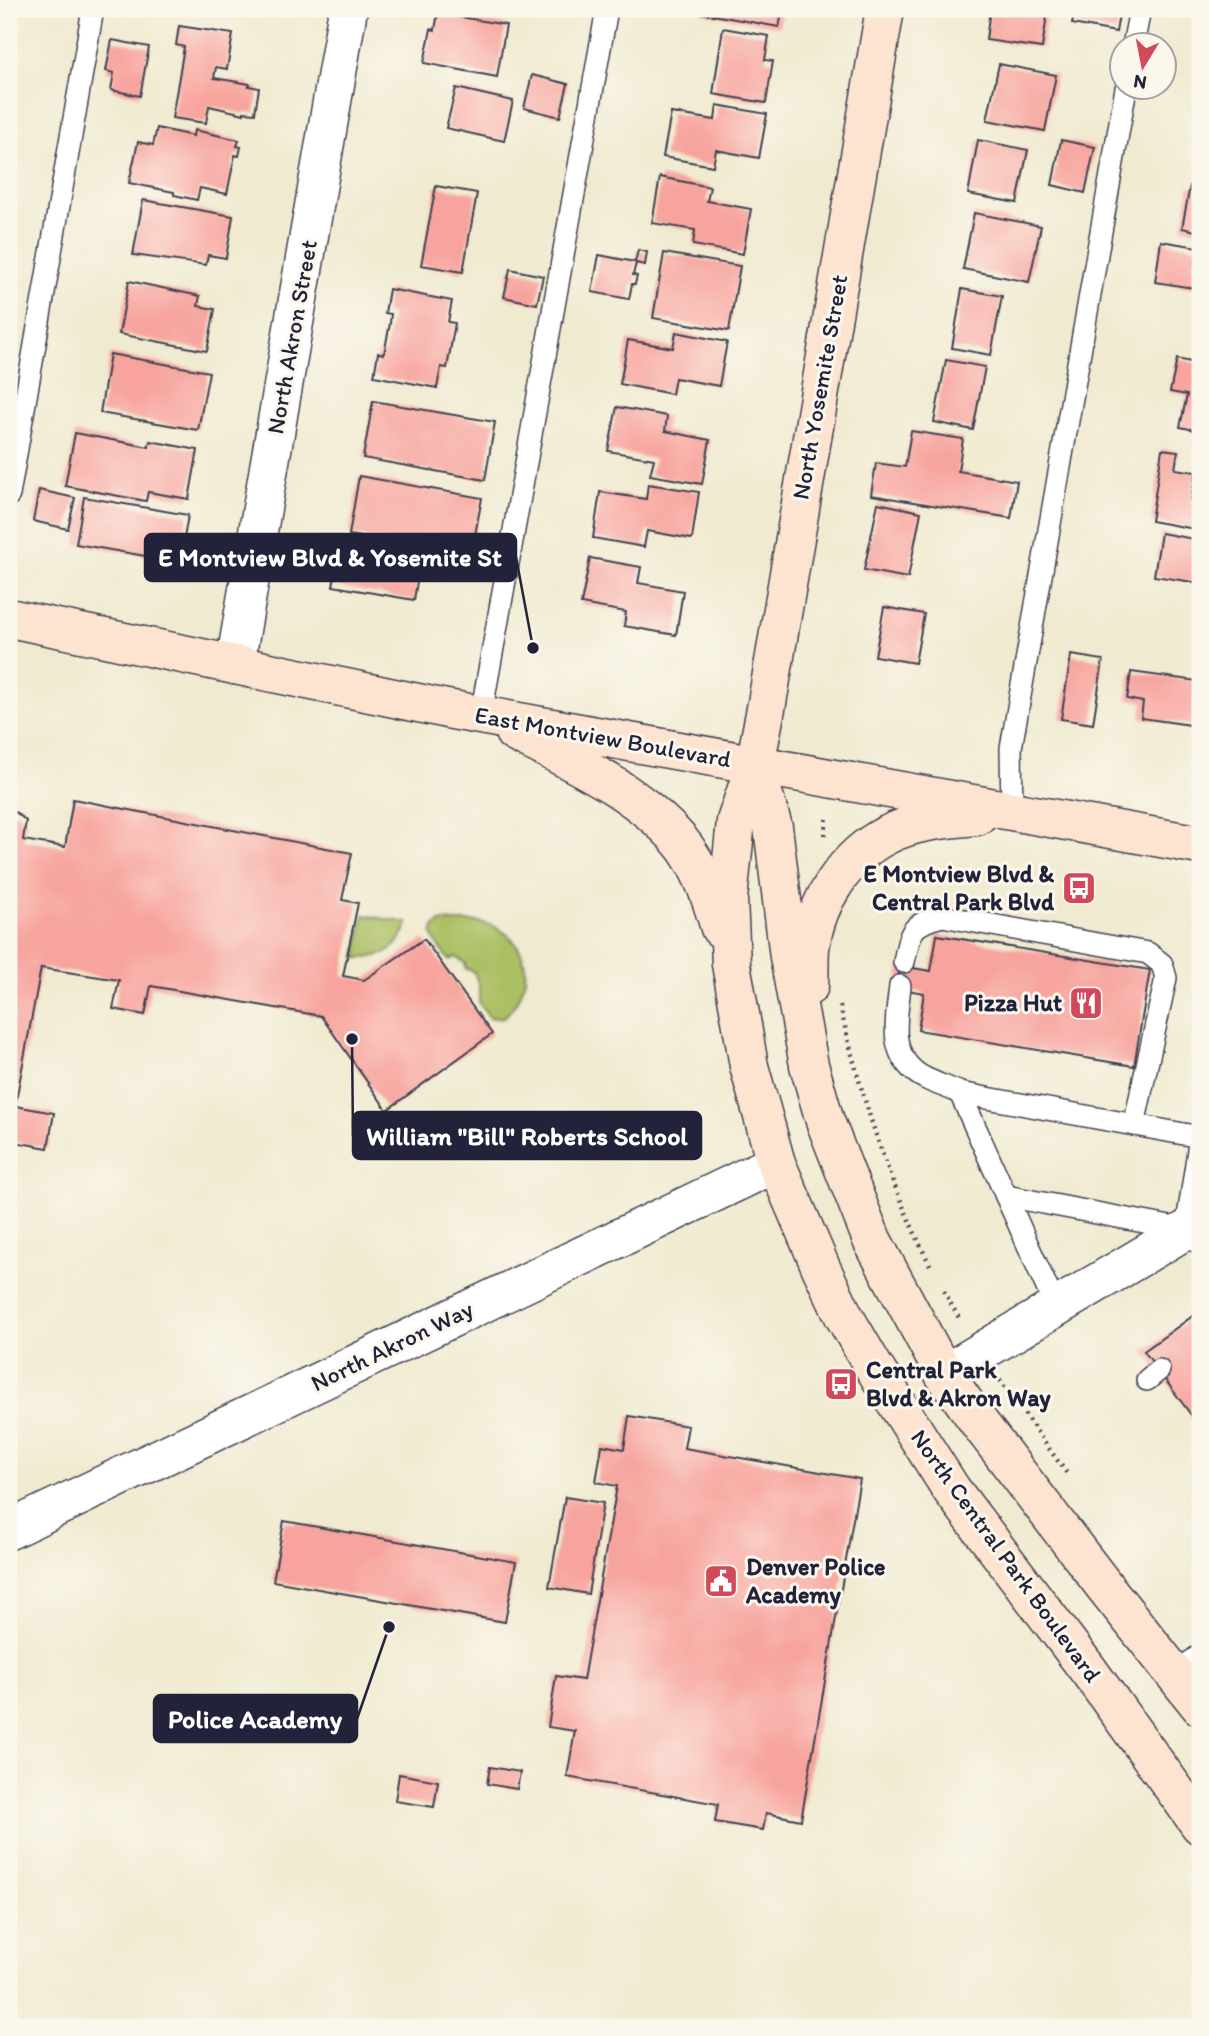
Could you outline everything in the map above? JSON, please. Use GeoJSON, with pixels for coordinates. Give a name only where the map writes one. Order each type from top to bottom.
{"type":"FeatureCollection","features":[{"type":"Feature","properties":{"kind":"main road","name":"North Yosemite Street"},"geometry":{"type":"LineString","coordinates":[[755,765],[885,9]]}},
{"type":"Feature","properties":{"kind":"main road","name":"East Montview Boulevard"},"geometry":{"type":"LineString","coordinates":[[9,618],[481,715],[1200,845]]}},
{"type":"Feature","properties":{"kind":"main road"},"geometry":{"type":"LineString","coordinates":[[481,715],[604,779],[652,815],[680,842],[708,888],[731,964]]}},
{"type":"Feature","properties":{"kind":"main road"},"geometry":{"type":"LineString","coordinates":[[755,765],[773,827],[789,957],[809,1065],[825,1121],[872,1240],[944,1374],[1024,1483],[1187,1665],[1200,1706]]}},
{"type":"Feature","properties":{"kind":"main road","name":"North Central Park Boulevard"},"geometry":{"type":"LineString","coordinates":[[755,765],[736,821],[728,899],[731,964],[749,1066],[776,1163],[844,1316],[951,1489],[1089,1671],[1200,1825]]}},
{"type":"Feature","properties":{"kind":"main road"},"geometry":{"type":"LineString","coordinates":[[809,1065],[810,948],[825,899],[848,864],[887,834],[940,820],[1012,812]]}},
{"type":"Feature","properties":{"kind":"street","name":"North Akron Street"},"geometry":{"type":"LineString","coordinates":[[235,665],[348,9]]}},
{"type":"Feature","properties":{"kind":"street","name":"North Akron Way"},"geometry":{"type":"LineString","coordinates":[[9,1530],[776,1163]]}},
{"type":"Feature","properties":{"kind":"street"},"geometry":{"type":"LineString","coordinates":[[944,1374],[1193,1231]]}},
{"type":"Feature","properties":{"kind":"lane"},"geometry":{"type":"LineString","coordinates":[[9,495],[93,9]]}},
{"type":"Feature","properties":{"kind":"lane"},"geometry":{"type":"LineString","coordinates":[[481,715],[607,9]]}},
{"type":"Feature","properties":{"kind":"lane"},"geometry":{"type":"LineString","coordinates":[[1136,32],[1140,9]]}},
{"type":"Feature","properties":{"kind":"lane"},"geometry":{"type":"LineString","coordinates":[[1012,812],[1011,748],[1124,102]]}},
{"type":"Feature","properties":{"kind":"lane"},"geometry":{"type":"LineString","coordinates":[[904,962],[910,933],[925,920],[942,916],[1148,953],[1162,964],[1166,978],[1135,1125]]}},
{"type":"Feature","properties":{"kind":"lane"},"geometry":{"type":"LineString","coordinates":[[900,986],[895,1036],[900,1054],[915,1072],[960,1093],[1200,1137],[1193,1231],[1006,1196]]}},
{"type":"Feature","properties":{"kind":"lane"},"geometry":{"type":"LineString","coordinates":[[960,1093],[1056,1308]]}},
{"type":"Feature","properties":{"kind":"path"},"geometry":{"type":"LineString","coordinates":[[817,837],[824,839],[827,816]]}},
{"type":"Feature","properties":{"kind":"path"},"geometry":{"type":"LineString","coordinates":[[839,1002],[861,1095],[877,1141],[911,1225],[935,1274]]}},
{"type":"Feature","properties":{"kind":"path"},"geometry":{"type":"LineString","coordinates":[[940,1283],[959,1318]]}},
{"type":"Feature","properties":{"kind":"green space"},"geometry":{"type":"Polygon","coordinates":[[[364,915],[408,923],[400,940],[389,951],[374,957],[356,958],[364,915]]]}},
{"type":"Feature","properties":{"kind":"green space"},"geometry":{"type":"Polygon","coordinates":[[[444,921],[488,924],[506,934],[516,944],[525,968],[525,981],[514,1006],[504,1017],[490,1018],[479,1003],[479,986],[474,972],[465,968],[465,963],[456,957],[449,960],[437,944],[434,929],[444,921]]]}},
{"type":"Feature","properties":{"kind":"building"},"geometry":{"type":"Polygon","coordinates":[[[498,9],[528,9],[527,14],[498,9]]]}},
{"type":"Feature","properties":{"kind":"building"},"geometry":{"type":"Polygon","coordinates":[[[703,9],[783,9],[779,27],[702,13],[703,9]]]}},
{"type":"Feature","properties":{"kind":"building"},"geometry":{"type":"Polygon","coordinates":[[[990,9],[1048,9],[1042,48],[986,40],[990,9]]]}},
{"type":"Feature","properties":{"kind":"building"},"geometry":{"type":"Polygon","coordinates":[[[1075,9],[1120,9],[1116,32],[1072,24],[1075,9]]]}},
{"type":"Feature","properties":{"kind":"building"},"geometry":{"type":"Polygon","coordinates":[[[438,13],[506,25],[497,77],[424,63],[431,29],[435,30],[438,13]]]}},
{"type":"Feature","properties":{"kind":"building"},"geometry":{"type":"Polygon","coordinates":[[[179,26],[233,34],[227,69],[216,67],[214,78],[259,88],[255,113],[244,114],[209,106],[206,123],[172,118],[184,47],[176,45],[179,26]]]}},
{"type":"Feature","properties":{"kind":"building"},"geometry":{"type":"Polygon","coordinates":[[[723,28],[769,36],[765,60],[773,61],[766,103],[713,94],[723,28]]]}},
{"type":"Feature","properties":{"kind":"building"},"geometry":{"type":"Polygon","coordinates":[[[112,40],[149,47],[140,96],[111,90],[114,73],[106,71],[112,40]]]}},
{"type":"Feature","properties":{"kind":"building"},"geometry":{"type":"Polygon","coordinates":[[[999,64],[1056,75],[1045,131],[987,120],[999,64]]]}},
{"type":"Feature","properties":{"kind":"building"},"geometry":{"type":"Polygon","coordinates":[[[532,75],[568,84],[560,117],[524,108],[532,75]]]}},
{"type":"Feature","properties":{"kind":"building"},"geometry":{"type":"Polygon","coordinates":[[[456,88],[513,101],[504,141],[446,128],[456,88]]]}},
{"type":"Feature","properties":{"kind":"building"},"geometry":{"type":"Polygon","coordinates":[[[717,105],[767,114],[759,158],[716,150],[713,166],[663,157],[671,113],[715,120],[717,105]]]}},
{"type":"Feature","properties":{"kind":"building"},"geometry":{"type":"Polygon","coordinates":[[[157,128],[193,136],[194,130],[239,140],[239,156],[235,155],[227,194],[200,188],[197,200],[174,195],[174,192],[129,183],[138,142],[153,145],[157,128]]]}},
{"type":"Feature","properties":{"kind":"building"},"geometry":{"type":"Polygon","coordinates":[[[978,140],[1028,150],[1017,203],[968,194],[978,140]]]}},
{"type":"Feature","properties":{"kind":"building"},"geometry":{"type":"Polygon","coordinates":[[[1061,140],[1095,147],[1085,193],[1052,185],[1061,140]]]}},
{"type":"Feature","properties":{"kind":"building"},"geometry":{"type":"Polygon","coordinates":[[[660,177],[710,187],[707,201],[751,209],[743,254],[693,245],[695,230],[652,223],[660,177]]]}},
{"type":"Feature","properties":{"kind":"building"},"geometry":{"type":"Polygon","coordinates":[[[436,186],[477,193],[463,272],[421,265],[436,186]]]}},
{"type":"Feature","properties":{"kind":"building"},"geometry":{"type":"Polygon","coordinates":[[[1190,186],[1200,188],[1200,232],[1182,228],[1190,186]]]}},
{"type":"Feature","properties":{"kind":"building"},"geometry":{"type":"Polygon","coordinates":[[[143,200],[233,216],[226,258],[208,255],[206,265],[133,255],[143,200]]]}},
{"type":"Feature","properties":{"kind":"building"},"geometry":{"type":"Polygon","coordinates":[[[974,213],[1041,226],[1029,282],[963,269],[974,213]]]}},
{"type":"Feature","properties":{"kind":"building"},"geometry":{"type":"Polygon","coordinates":[[[1161,241],[1198,247],[1195,266],[1200,267],[1200,289],[1155,282],[1161,241]]]}},
{"type":"Feature","properties":{"kind":"building"},"geometry":{"type":"Polygon","coordinates":[[[638,250],[647,252],[645,265],[636,263],[633,275],[637,276],[629,299],[592,292],[599,255],[635,262],[638,250]]]}},
{"type":"Feature","properties":{"kind":"building"},"geometry":{"type":"Polygon","coordinates":[[[664,253],[740,266],[729,331],[653,318],[664,253]]]}},
{"type":"Feature","properties":{"kind":"building"},"geometry":{"type":"Polygon","coordinates":[[[510,269],[543,276],[537,304],[504,297],[510,269]]]}},
{"type":"Feature","properties":{"kind":"building"},"geometry":{"type":"Polygon","coordinates":[[[129,281],[200,296],[198,306],[215,309],[207,351],[119,334],[129,281]]]}},
{"type":"Feature","properties":{"kind":"building"},"geometry":{"type":"Polygon","coordinates":[[[389,289],[452,301],[448,322],[455,323],[447,368],[441,367],[437,388],[374,376],[378,353],[384,354],[390,323],[391,314],[385,313],[389,289]]]}},
{"type":"Feature","properties":{"kind":"building"},"geometry":{"type":"Polygon","coordinates":[[[962,289],[1002,296],[991,355],[952,348],[962,289]]]}},
{"type":"Feature","properties":{"kind":"building"},"geometry":{"type":"Polygon","coordinates":[[[676,332],[727,342],[719,386],[675,378],[672,394],[620,384],[628,340],[673,348],[676,332]]]}},
{"type":"Feature","properties":{"kind":"building"},"geometry":{"type":"Polygon","coordinates":[[[110,354],[209,372],[198,430],[100,413],[110,354]]]}},
{"type":"Feature","properties":{"kind":"building"},"geometry":{"type":"Polygon","coordinates":[[[1177,359],[1200,364],[1200,431],[1180,427],[1187,395],[1170,392],[1177,359]]]}},
{"type":"Feature","properties":{"kind":"building"},"geometry":{"type":"Polygon","coordinates":[[[946,360],[985,367],[973,430],[934,422],[946,360]]]}},
{"type":"Feature","properties":{"kind":"building"},"geometry":{"type":"Polygon","coordinates":[[[373,401],[495,422],[485,480],[363,458],[373,401]]]}},
{"type":"Feature","properties":{"kind":"building"},"geometry":{"type":"Polygon","coordinates":[[[617,407],[667,416],[665,431],[710,440],[702,484],[650,475],[654,459],[608,451],[617,407]]]}},
{"type":"Feature","properties":{"kind":"building"},"geometry":{"type":"Polygon","coordinates":[[[911,431],[963,439],[958,471],[1017,481],[1011,518],[871,495],[876,463],[905,467],[911,431]]]}},
{"type":"Feature","properties":{"kind":"building"},"geometry":{"type":"Polygon","coordinates":[[[75,433],[149,447],[150,441],[198,450],[189,499],[148,492],[146,501],[65,486],[75,433]]]}},
{"type":"Feature","properties":{"kind":"building"},"geometry":{"type":"Polygon","coordinates":[[[1162,449],[1178,451],[1175,469],[1196,472],[1191,501],[1200,502],[1200,530],[1151,521],[1162,449]]]}},
{"type":"Feature","properties":{"kind":"building"},"geometry":{"type":"Polygon","coordinates":[[[359,476],[482,498],[471,556],[349,535],[359,476]]]}},
{"type":"Feature","properties":{"kind":"building"},"geometry":{"type":"Polygon","coordinates":[[[648,484],[699,492],[692,539],[647,531],[644,547],[593,538],[600,492],[646,499],[648,484]]]}},
{"type":"Feature","properties":{"kind":"building"},"geometry":{"type":"Polygon","coordinates":[[[39,490],[75,498],[68,529],[33,521],[39,490]]]}},
{"type":"Feature","properties":{"kind":"building"},"geometry":{"type":"Polygon","coordinates":[[[84,497],[188,515],[180,562],[76,544],[84,497]]]}},
{"type":"Feature","properties":{"kind":"building"},"geometry":{"type":"Polygon","coordinates":[[[878,503],[921,512],[908,578],[864,570],[878,503]]]}},
{"type":"Feature","properties":{"kind":"building"},"geometry":{"type":"Polygon","coordinates":[[[1161,533],[1200,540],[1200,583],[1154,576],[1161,533]]]}},
{"type":"Feature","properties":{"kind":"building"},"geometry":{"type":"Polygon","coordinates":[[[341,544],[421,557],[414,600],[333,586],[341,544]]]}},
{"type":"Feature","properties":{"kind":"building"},"geometry":{"type":"Polygon","coordinates":[[[590,558],[641,567],[638,583],[683,591],[676,635],[624,626],[626,612],[581,604],[590,558]]]}},
{"type":"Feature","properties":{"kind":"building"},"geometry":{"type":"Polygon","coordinates":[[[884,607],[924,614],[915,663],[875,656],[884,607]]]}},
{"type":"Feature","properties":{"kind":"building"},"geometry":{"type":"Polygon","coordinates":[[[1071,655],[1103,660],[1093,724],[1061,719],[1071,655]]]}},
{"type":"Feature","properties":{"kind":"building"},"geometry":{"type":"Polygon","coordinates":[[[1131,672],[1198,681],[1191,725],[1141,718],[1143,702],[1127,699],[1131,672]]]}},
{"type":"Feature","properties":{"kind":"building"},"geometry":{"type":"Polygon","coordinates":[[[73,799],[352,853],[342,900],[358,903],[343,976],[364,980],[424,939],[492,1034],[387,1110],[321,1016],[151,986],[145,1015],[113,1009],[119,980],[41,968],[15,1106],[54,1113],[48,1148],[9,1141],[9,810],[26,821],[23,840],[65,847],[73,799]]]}},
{"type":"Feature","properties":{"kind":"building"},"geometry":{"type":"Polygon","coordinates":[[[937,935],[1150,970],[1134,1066],[918,1030],[924,993],[896,988],[900,966],[931,971],[937,935]]]}},
{"type":"Feature","properties":{"kind":"building"},"geometry":{"type":"Polygon","coordinates":[[[1197,1313],[1200,1317],[1200,1427],[1144,1351],[1197,1313]]]}},
{"type":"Feature","properties":{"kind":"building","name":"Denver Police Academy"},"geometry":{"type":"Polygon","coordinates":[[[629,1416],[688,1426],[684,1448],[860,1479],[801,1820],[766,1813],[763,1830],[715,1822],[718,1804],[567,1777],[575,1731],[548,1727],[556,1676],[583,1680],[617,1486],[596,1482],[602,1445],[624,1449],[629,1416]]]}},
{"type":"Feature","properties":{"kind":"building"},"geometry":{"type":"Polygon","coordinates":[[[565,1497],[603,1503],[588,1594],[549,1587],[565,1497]]]}},
{"type":"Feature","properties":{"kind":"building"},"geometry":{"type":"Polygon","coordinates":[[[284,1521],[516,1562],[505,1622],[273,1581],[284,1521]]]}},
{"type":"Feature","properties":{"kind":"building"},"geometry":{"type":"Polygon","coordinates":[[[490,1767],[520,1772],[517,1789],[487,1784],[490,1767]]]}},
{"type":"Feature","properties":{"kind":"building"},"geometry":{"type":"Polygon","coordinates":[[[399,1774],[438,1781],[434,1807],[395,1801],[399,1774]]]}},
{"type":"Feature","properties":{"kind":"place","name":"E Montview Blvd & Yosemite St"},"geometry":{"type":"Point","coordinates":[533,648]}},
{"type":"Feature","properties":{"kind":"place","name":"E Montview Blvd & Central Park Blvd"},"geometry":{"type":"Point","coordinates":[1079,888]}},
{"type":"Feature","properties":{"kind":"place","name":"Pizza Hut"},"geometry":{"type":"Point","coordinates":[1086,1003]}},
{"type":"Feature","properties":{"kind":"place","name":"William \"Bill\" Roberts School"},"geometry":{"type":"Point","coordinates":[352,1039]}},
{"type":"Feature","properties":{"kind":"place","name":"Central Park Blvd & Akron Way"},"geometry":{"type":"Point","coordinates":[841,1384]}},
{"type":"Feature","properties":{"kind":"place","name":"Denver Police Academy"},"geometry":{"type":"Point","coordinates":[721,1581]}},
{"type":"Feature","properties":{"kind":"place","name":"Police Academy"},"geometry":{"type":"Point","coordinates":[389,1627]}}]}
